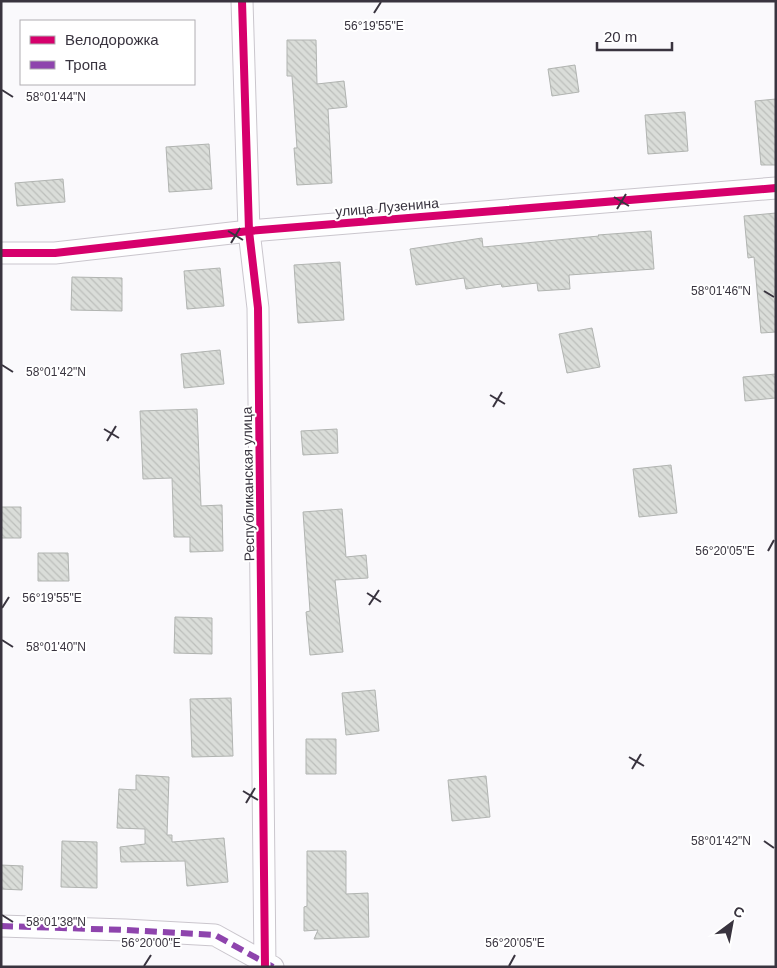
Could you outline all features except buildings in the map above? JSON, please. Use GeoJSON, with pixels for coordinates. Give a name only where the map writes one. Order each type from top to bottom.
{"type":"FeatureCollection","features":[{"type":"Feature","properties":{"kind":"street","name":"Республиканская улица"},"geometry":{"type":"LineString","coordinates":[[242,1],[249,230],[258,308],[268,965]]}},
{"type":"Feature","properties":{"kind":"street","name":"улица Лузенина"},"geometry":{"type":"LineString","coordinates":[[1,253],[55,253],[249,230],[776,188]]}},
{"type":"Feature","properties":{"kind":"street"},"geometry":{"type":"LineString","coordinates":[[1,926],[215,935],[268,965]]}},
{"type":"Feature","properties":{"kind":"marked path"},"geometry":{"type":"LineString","coordinates":[[1,926],[215,935],[273,967]]}},
{"type":"Feature","properties":{"kind":"cycle path"},"geometry":{"type":"LineString","coordinates":[[242,1],[249,231],[258,308],[265,967]]}},
{"type":"Feature","properties":{"kind":"cycle path"},"geometry":{"type":"LineString","coordinates":[[1,253],[55,253],[249,231],[776,188]]}}]}
